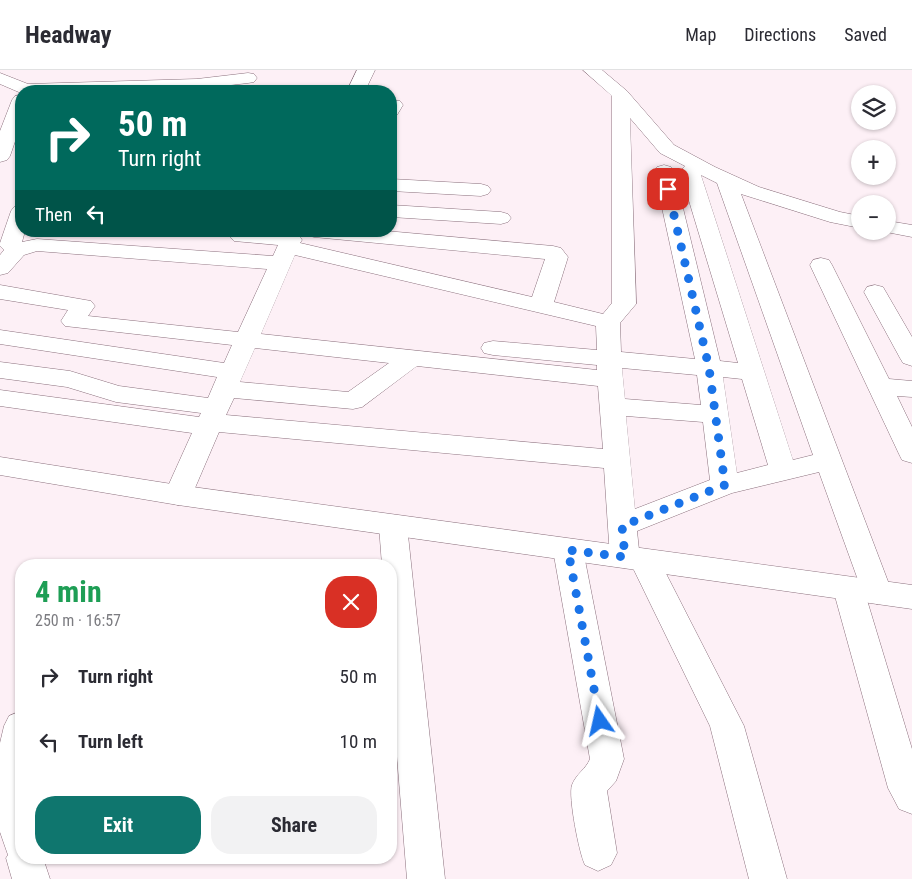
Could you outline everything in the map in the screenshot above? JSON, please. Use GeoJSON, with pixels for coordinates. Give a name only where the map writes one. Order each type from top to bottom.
{"type":"FeatureCollection","features":[{"type":"Feature","properties":{"kind":"street"},"geometry":{"type":"LineString","coordinates":[[359,85],[366,70]]}},
{"type":"Feature","properties":{"kind":"street"},"geometry":{"type":"LineString","coordinates":[[592,70],[621,95],[667,149],[708,174],[762,194],[837,218],[851,220]]}},
{"type":"Feature","properties":{"kind":"street"},"geometry":{"type":"LineString","coordinates":[[84,82],[193,77],[249,80]]}},
{"type":"Feature","properties":{"kind":"street"},"geometry":{"type":"LineString","coordinates":[[0,78],[15,94]]}},
{"type":"Feature","properties":{"kind":"street"},"geometry":{"type":"LineString","coordinates":[[621,95],[643,171],[709,368],[725,485]]}},
{"type":"Feature","properties":{"kind":"street"},"geometry":{"type":"LineString","coordinates":[[9,161],[15,133]]}},
{"type":"Feature","properties":{"kind":"street"},"geometry":{"type":"LineString","coordinates":[[643,171],[708,174]]}},
{"type":"Feature","properties":{"kind":"street"},"geometry":{"type":"LineString","coordinates":[[643,171],[624,304],[608,322],[609,369],[622,526],[634,559],[727,726],[768,879]]}},
{"type":"Feature","properties":{"kind":"street"},"geometry":{"type":"LineString","coordinates":[[708,174],[788,353],[828,461],[862,591],[906,788],[912,798]]}},
{"type":"Feature","properties":{"kind":"street"},"geometry":{"type":"LineString","coordinates":[[708,174],[728,297],[751,362],[783,471]]}},
{"type":"Feature","properties":{"kind":"street"},"geometry":{"type":"LineString","coordinates":[[397,186],[481,190]]}},
{"type":"Feature","properties":{"kind":"street"},"geometry":{"type":"LineString","coordinates":[[396,272],[425,187]]}},
{"type":"Feature","properties":{"kind":"street"},"geometry":{"type":"LineString","coordinates":[[397,211],[501,218]]}},
{"type":"Feature","properties":{"kind":"street"},"geometry":{"type":"LineString","coordinates":[[896,228],[912,231]]}},
{"type":"Feature","properties":{"kind":"street"},"geometry":{"type":"LineString","coordinates":[[11,245],[15,231]]}},
{"type":"Feature","properties":{"kind":"street"},"geometry":{"type":"LineString","coordinates":[[247,237],[289,245],[608,322]]}},
{"type":"Feature","properties":{"kind":"street"},"geometry":{"type":"LineString","coordinates":[[337,258],[344,237]]}},
{"type":"Feature","properties":{"kind":"street"},"geometry":{"type":"LineString","coordinates":[[395,237],[555,254],[557,256],[541,306]]}},
{"type":"Feature","properties":{"kind":"street"},"geometry":{"type":"LineString","coordinates":[[11,245],[289,245]]}},
{"type":"Feature","properties":{"kind":"street"},"geometry":{"type":"LineString","coordinates":[[0,268],[16,250],[11,245]]}},
{"type":"Feature","properties":{"kind":"street"},"geometry":{"type":"LineString","coordinates":[[178,495],[289,245]]}},
{"type":"Feature","properties":{"kind":"street"},"geometry":{"type":"LineString","coordinates":[[821,265],[912,454]]}},
{"type":"Feature","properties":{"kind":"street"},"geometry":{"type":"LineString","coordinates":[[0,292],[83,306],[74,321],[249,334],[609,369]]}},
{"type":"Feature","properties":{"kind":"street"},"geometry":{"type":"LineString","coordinates":[[875,292],[912,358]]}},
{"type":"Feature","properties":{"kind":"street"},"geometry":{"type":"LineString","coordinates":[[249,334],[411,358],[609,369],[709,368],[751,362],[788,353]]}},
{"type":"Feature","properties":{"kind":"street"},"geometry":{"type":"LineString","coordinates":[[0,337],[219,403]]}},
{"type":"Feature","properties":{"kind":"street"},"geometry":{"type":"LineString","coordinates":[[0,398],[219,403],[353,401],[411,358]]}},
{"type":"Feature","properties":{"kind":"street"},"geometry":{"type":"LineString","coordinates":[[0,370],[70,379],[116,394],[219,403],[617,460]]}},
{"type":"Feature","properties":{"kind":"street"},"geometry":{"type":"LineString","coordinates":[[880,387],[912,389]]}},
{"type":"Feature","properties":{"kind":"street"},"geometry":{"type":"LineString","coordinates":[[612,407],[716,414]]}},
{"type":"Feature","properties":{"kind":"street"},"geometry":{"type":"LineString","coordinates":[[622,526],[725,485],[828,461]]}},
{"type":"Feature","properties":{"kind":"street"},"geometry":{"type":"LineString","coordinates":[[0,466],[178,495],[393,526],[912,597]]}},
{"type":"Feature","properties":{"kind":"street"},"geometry":{"type":"LineString","coordinates":[[393,526],[396,559]]}},
{"type":"Feature","properties":{"kind":"street"},"geometry":{"type":"LineString","coordinates":[[568,550],[607,759],[604,770],[589,787],[598,853]]}},
{"type":"Feature","properties":{"kind":"street"},"geometry":{"type":"LineString","coordinates":[[397,569],[426,879]]}},
{"type":"Feature","properties":{"kind":"street"},"geometry":{"type":"LineString","coordinates":[[15,753],[9,780],[9,793],[15,818]]}},
{"type":"Feature","properties":{"kind":"street"},"geometry":{"type":"LineString","coordinates":[[27,864],[31,879]]}},
{"type":"Feature","properties":{"kind":"route"},"geometry":{"type":"LineString","coordinates":[[600,721],[568,550],[625,557],[622,526],[725,485],[709,368],[668,189]]}}]}
